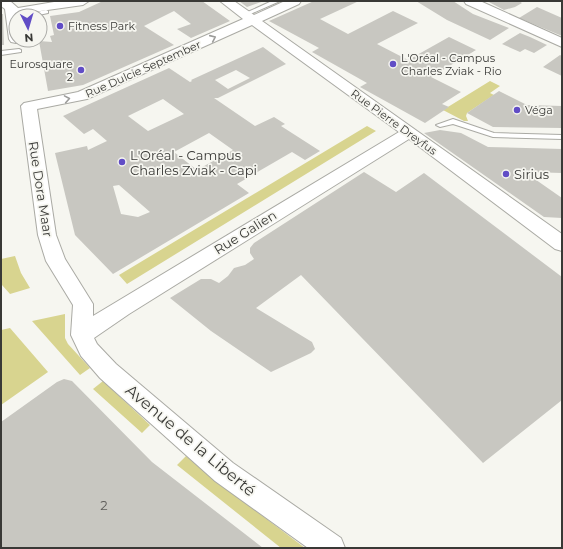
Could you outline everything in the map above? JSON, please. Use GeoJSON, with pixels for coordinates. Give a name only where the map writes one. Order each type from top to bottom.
{"type":"FeatureCollection","features":[{"type":"Feature","properties":{"kind":"street"},"geometry":{"type":"LineString","coordinates":[[2,1],[10,8]]}},
{"type":"Feature","properties":{"kind":"street"},"geometry":{"type":"LineString","coordinates":[[48,10],[83,1]]}},
{"type":"Feature","properties":{"kind":"street","name":"Rue Pierre Dreyfus"},"geometry":{"type":"LineString","coordinates":[[226,1],[410,132],[562,244]]}},
{"type":"Feature","properties":{"kind":"street","name":"Rue Dulcie September"},"geometry":{"type":"LineString","coordinates":[[29,106],[82,96],[248,18],[296,1]]}},
{"type":"Feature","properties":{"kind":"street"},"geometry":{"type":"LineString","coordinates":[[470,1],[562,43]]}},
{"type":"Feature","properties":{"kind":"street","name":"Rue Dora Maar"},"geometry":{"type":"LineString","coordinates":[[29,106],[47,235],[56,260],[82,304],[82,335]]}},
{"type":"Feature","properties":{"kind":"street","name":"Rue Galien"},"geometry":{"type":"LineString","coordinates":[[82,335],[122,308],[410,132]]}},
{"type":"Feature","properties":{"kind":"street"},"geometry":{"type":"LineString","coordinates":[[539,226],[562,227]]}},
{"type":"Feature","properties":{"kind":"street","name":"Avenue de la Liberté"},"geometry":{"type":"LineString","coordinates":[[82,335],[89,350],[108,371],[224,472],[331,548]]}},
{"type":"Feature","properties":{"kind":"lane"},"geometry":{"type":"LineString","coordinates":[[248,18],[277,1]]}},
{"type":"Feature","properties":{"kind":"lane"},"geometry":{"type":"LineString","coordinates":[[440,125],[453,121],[493,135],[562,137]]}},
{"type":"Feature","properties":{"kind":"shaded area"},"geometry":{"type":"Polygon","coordinates":[[[490,81],[500,86],[490,93],[494,95],[467,113],[466,116],[468,121],[464,121],[443,110],[490,81]]]}},
{"type":"Feature","properties":{"kind":"shaded area"},"geometry":{"type":"Polygon","coordinates":[[[367,126],[376,131],[127,284],[119,275],[367,126]]]}},
{"type":"Feature","properties":{"kind":"shaded area"},"geometry":{"type":"Polygon","coordinates":[[[15,256],[21,273],[30,288],[10,294],[2,285],[1,259],[15,256]]]}},
{"type":"Feature","properties":{"kind":"shaded area"},"geometry":{"type":"Polygon","coordinates":[[[65,314],[65,338],[68,344],[90,368],[80,375],[32,321],[65,314]]]}},
{"type":"Feature","properties":{"kind":"shaded area"},"geometry":{"type":"Polygon","coordinates":[[[10,328],[48,372],[1,405],[1,330],[10,328]]]}},
{"type":"Feature","properties":{"kind":"shaded area"},"geometry":{"type":"Polygon","coordinates":[[[103,381],[150,425],[142,433],[93,389],[103,381]]]}},
{"type":"Feature","properties":{"kind":"shaded area"},"geometry":{"type":"Polygon","coordinates":[[[186,456],[305,548],[281,548],[177,465],[186,456]]]}},
{"type":"Feature","properties":{"kind":"building"},"geometry":{"type":"Polygon","coordinates":[[[103,1],[202,1],[230,21],[191,38],[177,29],[191,24],[174,11],[144,26],[174,45],[83,85],[48,91],[40,48],[48,48],[48,42],[52,42],[50,36],[54,35],[50,16],[79,12],[103,1]]]}},
{"type":"Feature","properties":{"kind":"building"},"geometry":{"type":"Polygon","coordinates":[[[239,1],[264,1],[247,7],[239,1]]]}},
{"type":"Feature","properties":{"kind":"building","name":"L'Oréal - Campus Charles Zviak - Rio"},"geometry":{"type":"Polygon","coordinates":[[[314,1],[359,1],[320,19],[348,34],[393,11],[418,23],[377,44],[408,60],[449,37],[476,50],[431,77],[461,92],[442,104],[449,107],[425,123],[360,87],[367,83],[312,52],[319,48],[269,21],[314,1]]]}},
{"type":"Feature","properties":{"kind":"building"},"geometry":{"type":"Polygon","coordinates":[[[416,1],[453,1],[473,14],[509,28],[490,40],[447,20],[416,1]]]}},
{"type":"Feature","properties":{"kind":"building"},"geometry":{"type":"Polygon","coordinates":[[[487,1],[519,1],[522,3],[504,10],[487,1]]]}},
{"type":"Feature","properties":{"kind":"building"},"geometry":{"type":"Polygon","coordinates":[[[537,7],[562,18],[562,36],[519,18],[537,7]]]}},
{"type":"Feature","properties":{"kind":"building"},"geometry":{"type":"Polygon","coordinates":[[[1,14],[3,14],[4,45],[1,45],[1,14]]]}},
{"type":"Feature","properties":{"kind":"building"},"geometry":{"type":"Polygon","coordinates":[[[520,33],[547,45],[534,53],[525,49],[520,52],[502,44],[520,33]]]}},
{"type":"Feature","properties":{"kind":"building","name":"L'Oréal - Campus Charles Zviak - Capi"},"geometry":{"type":"Polygon","coordinates":[[[263,47],[286,64],[218,98],[214,98],[255,126],[274,117],[285,124],[281,126],[320,151],[305,160],[292,152],[237,184],[249,193],[113,274],[75,235],[55,153],[87,146],[88,150],[107,141],[93,129],[84,134],[63,116],[169,68],[190,82],[192,81],[191,80],[263,47]],[[236,70],[215,80],[228,89],[250,78],[236,70]],[[163,99],[128,116],[148,131],[184,114],[163,99]],[[209,133],[174,152],[197,170],[233,150],[209,133]],[[119,185],[113,186],[121,214],[138,217],[150,212],[119,185]]]}},
{"type":"Feature","properties":{"kind":"building","name":"Véga"},"geometry":{"type":"Polygon","coordinates":[[[560,55],[562,56],[562,76],[543,67],[560,55]]]}},
{"type":"Feature","properties":{"kind":"building","name":"Véga"},"geometry":{"type":"Polygon","coordinates":[[[499,91],[527,105],[562,106],[562,128],[493,127],[467,113],[499,91]]]}},
{"type":"Feature","properties":{"kind":"building","name":"Sirius"},"geometry":{"type":"Polygon","coordinates":[[[440,130],[461,133],[488,147],[562,149],[562,173],[528,172],[529,175],[562,198],[562,218],[544,217],[424,133],[440,130]]]}},
{"type":"Feature","properties":{"kind":"building"},"geometry":{"type":"Polygon","coordinates":[[[364,172],[396,192],[424,173],[562,277],[562,400],[483,463],[301,275],[256,308],[312,342],[315,349],[311,353],[271,372],[211,331],[170,298],[201,279],[211,279],[219,283],[228,276],[234,268],[245,265],[254,259],[250,253],[250,248],[254,243],[364,172]]]}},
{"type":"Feature","properties":{"kind":"building"},"geometry":{"type":"Polygon","coordinates":[[[64,379],[72,381],[152,462],[263,548],[1,548],[1,422],[57,382],[64,379]]]}},
{"type":"Feature","properties":{"kind":"place","name":"Fitness Park"},"geometry":{"type":"Point","coordinates":[60,26]}},
{"type":"Feature","properties":{"kind":"place","name":"L'Oréal - Campus Charles Zviak - Rio"},"geometry":{"type":"Point","coordinates":[393,64]}},
{"type":"Feature","properties":{"kind":"place","name":"Eurosquare 2"},"geometry":{"type":"Point","coordinates":[81,70]}},
{"type":"Feature","properties":{"kind":"place","name":"Véga"},"geometry":{"type":"Point","coordinates":[517,110]}},
{"type":"Feature","properties":{"kind":"place","name":"L'Oréal - Campus Charles Zviak - Capi"},"geometry":{"type":"Point","coordinates":[122,162]}},
{"type":"Feature","properties":{"kind":"place","name":"Sirius"},"geometry":{"type":"Point","coordinates":[506,174]}}]}
